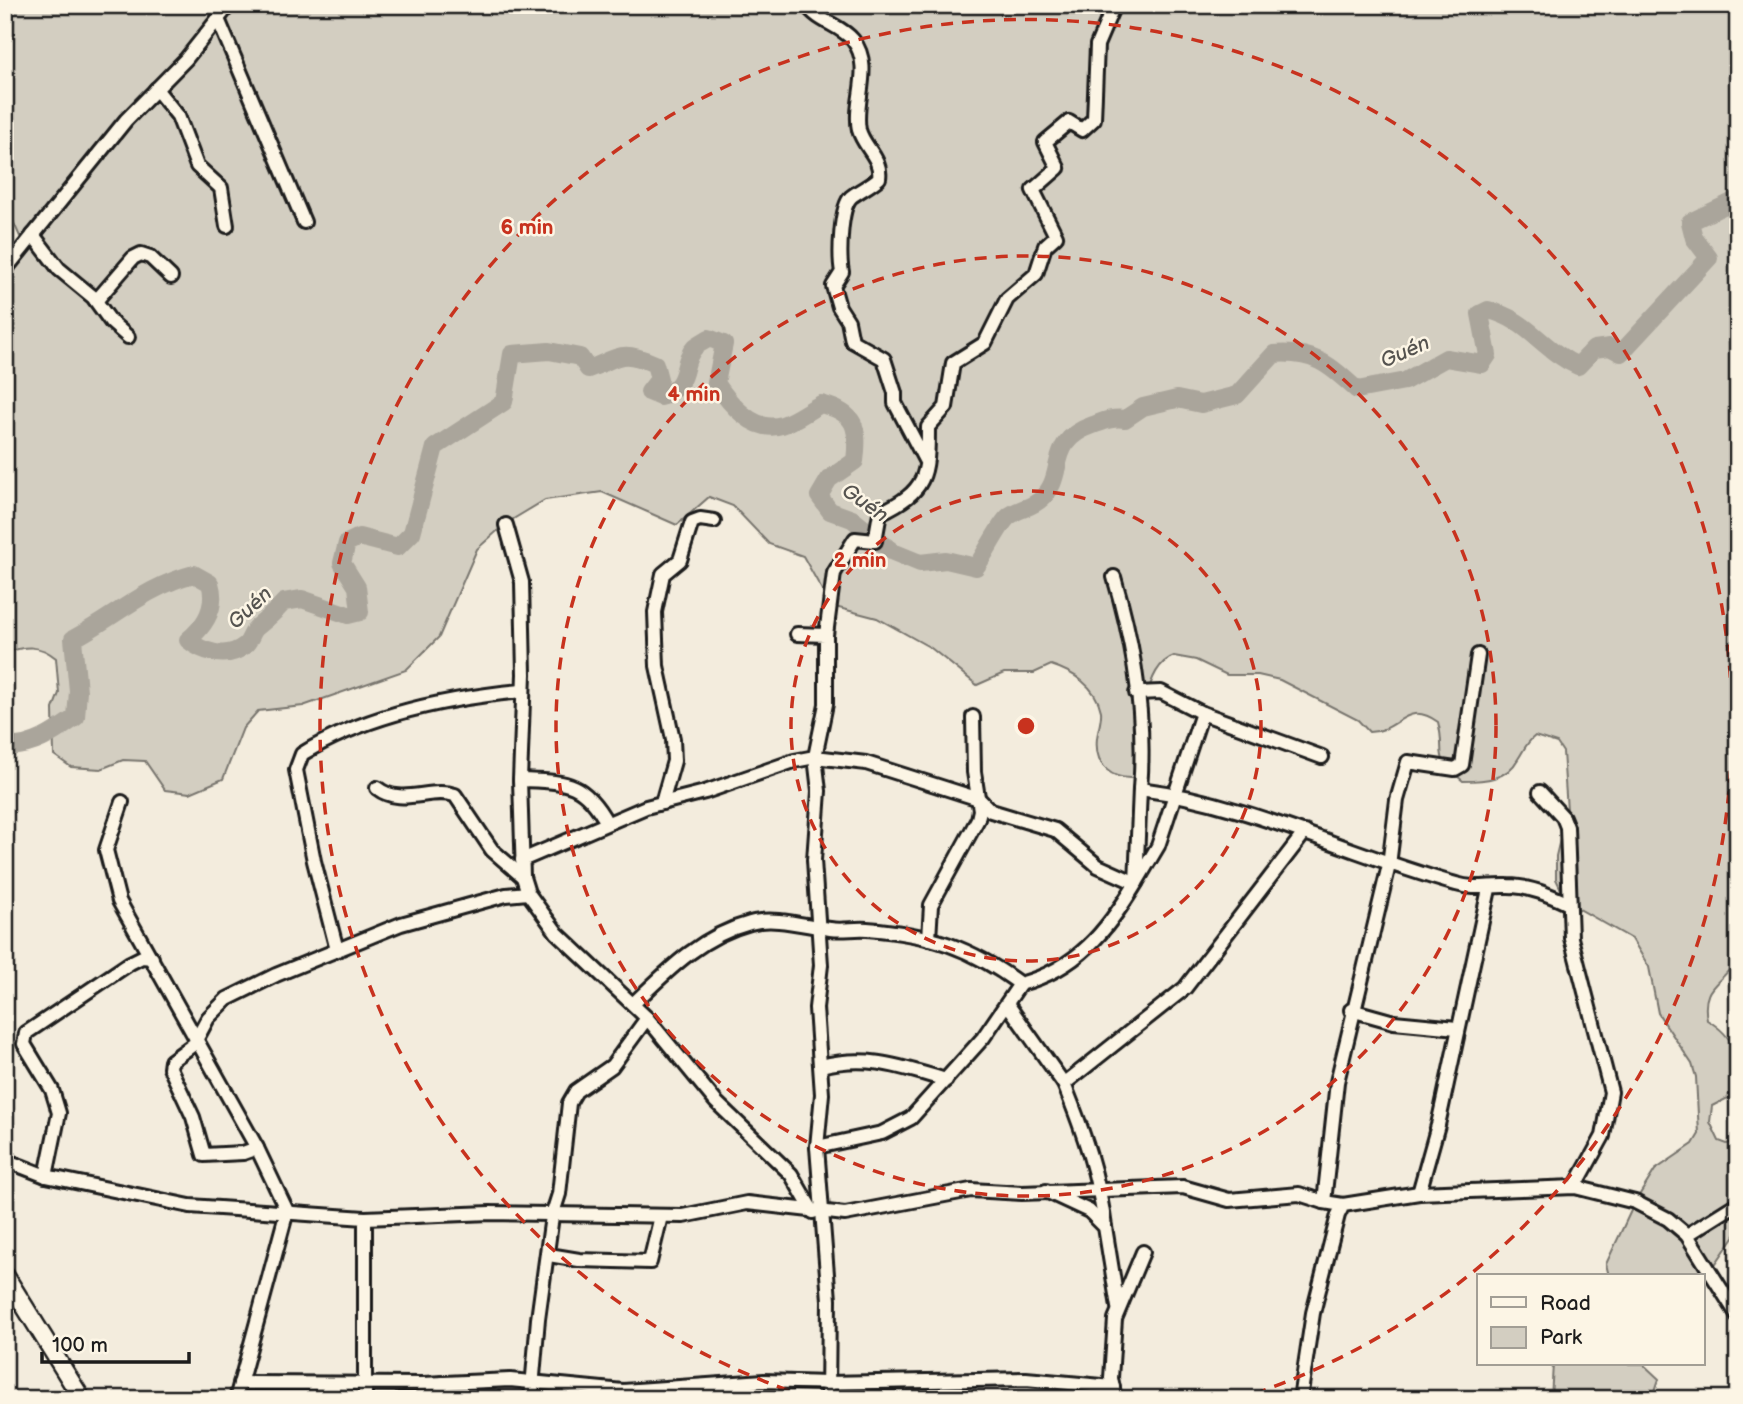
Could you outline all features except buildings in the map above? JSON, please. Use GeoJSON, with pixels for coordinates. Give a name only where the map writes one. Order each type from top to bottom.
{"type":"FeatureCollection","features":[{"type":"Feature","properties":{"kind":"main road"},"geometry":{"type":"LineString","coordinates":[[5,1275],[82,1399]]}},
{"type":"Feature","properties":{"kind":"street"},"geometry":{"type":"LineString","coordinates":[[5,270],[113,136],[186,59],[229,5]]}},
{"type":"Feature","properties":{"kind":"street"},"geometry":{"type":"LineString","coordinates":[[807,5],[812,14],[841,30],[856,44],[864,74],[860,95],[859,131],[881,168],[879,178],[849,199],[844,211],[844,235],[838,252],[842,272],[833,286],[835,297],[848,321],[852,341],[886,364],[895,393],[895,403],[917,440],[928,467]]}},
{"type":"Feature","properties":{"kind":"street"},"geometry":{"type":"LineString","coordinates":[[828,1399],[829,1300],[818,1213],[817,1147],[821,1066],[816,1008],[821,965],[814,860],[819,790],[815,757],[826,704],[826,635],[834,573],[855,539],[875,541],[880,513],[918,489],[928,467],[928,427],[946,407],[953,363],[985,343],[1007,299],[1036,274],[1045,246],[1056,236],[1032,190],[1058,168],[1045,142],[1069,122],[1082,130],[1094,118],[1097,45],[1114,5]]}},
{"type":"Feature","properties":{"kind":"street"},"geometry":{"type":"LineString","coordinates":[[218,19],[304,222]]}},
{"type":"Feature","properties":{"kind":"street"},"geometry":{"type":"LineString","coordinates":[[156,89],[178,116],[197,166],[221,188],[227,226]]}},
{"type":"Feature","properties":{"kind":"street"},"geometry":{"type":"LineString","coordinates":[[33,235],[59,269],[96,300],[111,322],[128,337]]}},
{"type":"Feature","properties":{"kind":"street"},"geometry":{"type":"LineString","coordinates":[[96,300],[133,257],[141,254],[150,257],[171,277]]}},
{"type":"Feature","properties":{"kind":"street"},"geometry":{"type":"LineString","coordinates":[[662,803],[674,761],[673,739],[657,666],[655,612],[659,588],[663,574],[680,560],[692,522],[700,519],[714,521]]}},
{"type":"Feature","properties":{"kind":"street"},"geometry":{"type":"LineString","coordinates":[[506,525],[522,582],[523,691],[520,780],[523,877],[528,893],[557,933],[647,1018],[716,1102],[790,1174],[818,1213]]}},
{"type":"Feature","properties":{"kind":"street"},"geometry":{"type":"LineString","coordinates":[[1114,577],[1128,632],[1142,750],[1136,883]]}},
{"type":"Feature","properties":{"kind":"street"},"geometry":{"type":"LineString","coordinates":[[797,634],[826,635]]}},
{"type":"Feature","properties":{"kind":"street"},"geometry":{"type":"LineString","coordinates":[[1324,1202],[1335,1093],[1351,1010],[1389,865],[1396,800],[1408,762],[1455,769],[1462,765],[1478,655]]}},
{"type":"Feature","properties":{"kind":"street"},"geometry":{"type":"LineString","coordinates":[[337,950],[314,862],[296,770],[302,754],[345,730],[383,718],[477,697],[523,691]]}},
{"type":"Feature","properties":{"kind":"street"},"geometry":{"type":"LineString","coordinates":[[1136,693],[1161,692],[1202,713],[1322,757]]}},
{"type":"Feature","properties":{"kind":"street"},"geometry":{"type":"LineString","coordinates":[[817,1147],[883,1133],[922,1108],[1009,1005],[1020,984],[1068,964],[1102,935],[1154,856],[1202,713]]}},
{"type":"Feature","properties":{"kind":"street"},"geometry":{"type":"LineString","coordinates":[[929,939],[931,905],[978,819],[973,717]]}},
{"type":"Feature","properties":{"kind":"street"},"geometry":{"type":"LineString","coordinates":[[522,860],[607,823],[662,803],[705,792],[794,761],[815,757],[866,763],[979,799],[991,811],[1055,830],[1098,866],[1136,883]]}},
{"type":"Feature","properties":{"kind":"street"},"geometry":{"type":"LineString","coordinates":[[520,780],[564,782],[581,788],[596,804],[607,823]]}},
{"type":"Feature","properties":{"kind":"street"},"geometry":{"type":"LineString","coordinates":[[377,788],[398,796],[439,792],[455,795],[492,850],[523,877]]}},
{"type":"Feature","properties":{"kind":"street"},"geometry":{"type":"LineString","coordinates":[[1140,789],[1174,794],[1305,832],[1389,865],[1458,885],[1489,889],[1519,887],[1569,904]]}},
{"type":"Feature","properties":{"kind":"street"},"geometry":{"type":"LineString","coordinates":[[1539,792],[1563,817],[1567,827],[1571,938],[1611,1093],[1603,1136],[1575,1187]]}},
{"type":"Feature","properties":{"kind":"street"},"geometry":{"type":"LineString","coordinates":[[122,802],[106,850],[119,901],[257,1147],[287,1211],[236,1399]]}},
{"type":"Feature","properties":{"kind":"street"},"geometry":{"type":"LineString","coordinates":[[1064,1084],[1185,988],[1305,832]]}},
{"type":"Feature","properties":{"kind":"street"},"geometry":{"type":"LineString","coordinates":[[1419,1193],[1438,1125],[1489,889]]}},
{"type":"Feature","properties":{"kind":"street"},"geometry":{"type":"LineString","coordinates":[[257,1147],[243,1153],[204,1155],[193,1117],[169,1064],[190,1048],[208,1018],[227,999],[401,924],[461,906],[528,893]]}},
{"type":"Feature","properties":{"kind":"street"},"geometry":{"type":"LineString","coordinates":[[633,1004],[695,947],[734,928],[761,920],[818,927],[883,930],[929,939],[964,948],[1020,984]]}},
{"type":"Feature","properties":{"kind":"street"},"geometry":{"type":"LineString","coordinates":[[46,1176],[59,1113],[40,1068],[24,1044],[26,1033],[130,963],[142,957],[152,958]]}},
{"type":"Feature","properties":{"kind":"street"},"geometry":{"type":"LineString","coordinates":[[240,1383],[531,1381],[623,1391],[764,1381],[827,1383],[1026,1379],[1114,1393],[1111,1366],[1118,1307],[1101,1190],[1087,1141],[1064,1084],[1009,1005]]}},
{"type":"Feature","properties":{"kind":"street"},"geometry":{"type":"LineString","coordinates":[[1351,1010],[1394,1022],[1457,1028]]}},
{"type":"Feature","properties":{"kind":"street"},"geometry":{"type":"LineString","coordinates":[[531,1399],[552,1216],[559,1194],[564,1129],[572,1096],[612,1066],[647,1018]]}},
{"type":"Feature","properties":{"kind":"street"},"geometry":{"type":"LineString","coordinates":[[821,1066],[849,1059],[893,1065],[946,1080]]}},
{"type":"Feature","properties":{"kind":"street"},"geometry":{"type":"LineString","coordinates":[[5,1160],[46,1176],[190,1206],[287,1211],[365,1219],[489,1213],[661,1216],[702,1213],[740,1203],[845,1214],[971,1190],[1022,1193],[1183,1187],[1229,1200],[1299,1194],[1343,1205],[1419,1193],[1575,1187],[1635,1202],[1668,1219],[1686,1235],[1738,1316]]}},
{"type":"Feature","properties":{"kind":"street"},"geometry":{"type":"LineString","coordinates":[[1046,1191],[1089,1211],[1105,1227]]}},
{"type":"Feature","properties":{"kind":"street"},"geometry":{"type":"LineString","coordinates":[[1686,1235],[1738,1203]]}},
{"type":"Feature","properties":{"kind":"street"},"geometry":{"type":"LineString","coordinates":[[1300,1399],[1313,1313],[1343,1205]]}},
{"type":"Feature","properties":{"kind":"street"},"geometry":{"type":"LineString","coordinates":[[549,1255],[579,1260],[650,1262],[661,1216]]}},
{"type":"Feature","properties":{"kind":"street"},"geometry":{"type":"LineString","coordinates":[[365,1219],[365,1399]]}},
{"type":"Feature","properties":{"kind":"street"},"geometry":{"type":"LineString","coordinates":[[1118,1307],[1143,1252]]}},
{"type":"Feature","properties":{"kind":"street"},"geometry":{"type":"LineString","coordinates":[[443,1382],[443,1399]]}},
{"type":"Feature","properties":{"kind":"street"},"geometry":{"type":"LineString","coordinates":[[272,1399],[273,1384]]}},
{"type":"Feature","properties":{"kind":"green space"},"geometry":{"type":"Polygon","coordinates":[[[5,5],[1738,5],[1738,955],[1727,973],[1710,990],[1706,1007],[1707,1020],[1718,1027],[1731,1042],[1737,1060],[1738,1093],[1712,1106],[1710,1122],[1719,1141],[1727,1144],[1738,1140],[1738,1231],[1704,1281],[1704,1274],[1608,1274],[1606,1264],[1635,1202],[1655,1170],[1693,1144],[1699,1134],[1696,1077],[1692,1064],[1658,1013],[1649,967],[1632,939],[1567,902],[1556,879],[1556,856],[1567,810],[1563,752],[1557,743],[1535,736],[1508,771],[1487,780],[1463,781],[1446,766],[1438,722],[1427,716],[1410,715],[1380,731],[1369,732],[1358,720],[1280,680],[1258,675],[1227,675],[1196,660],[1174,656],[1163,663],[1148,692],[1142,729],[1140,777],[1121,777],[1107,770],[1099,757],[1097,738],[1101,711],[1094,694],[1082,681],[1051,665],[1034,673],[1004,673],[977,685],[931,648],[877,618],[831,606],[803,556],[769,544],[733,506],[709,497],[677,525],[602,492],[545,500],[505,524],[477,549],[439,637],[406,670],[303,706],[258,711],[243,728],[223,779],[190,793],[165,790],[145,761],[123,760],[101,769],[71,767],[54,755],[53,709],[59,693],[56,658],[38,648],[5,653],[5,258],[22,241],[12,219],[5,190],[5,5]]]}},
{"type":"Feature","properties":{"kind":"green space"},"geometry":{"type":"Polygon","coordinates":[[[1553,1366],[1645,1366],[1659,1379],[1654,1394],[1644,1399],[1551,1399],[1553,1366]]]}},
{"type":"Feature","properties":{"kind":"waterway","name":"Guén"},"geometry":{"type":"LineString","coordinates":[[5,746],[34,742],[76,717],[78,691],[73,639],[146,594],[177,579],[194,574],[210,583],[211,607],[205,621],[188,640],[215,653],[230,653],[244,646],[256,628],[284,602],[302,599],[348,615],[360,612],[357,587],[342,563],[347,543],[359,537],[398,547],[412,533],[435,447],[504,402],[512,354],[549,351],[580,357],[588,369],[621,356],[634,357],[655,364],[659,379],[649,392],[661,397],[678,386],[690,353],[696,346],[709,338],[724,344],[716,383],[735,407],[752,421],[772,427],[782,425],[821,404],[842,412],[853,423],[856,439],[855,461],[829,479],[819,496],[830,511],[852,519],[893,552],[920,563],[946,560],[976,567],[1008,517],[1037,502],[1049,490],[1062,450],[1068,440],[1078,432],[1109,420],[1125,419],[1143,407],[1177,399],[1201,404],[1237,395],[1274,354],[1300,355],[1320,361],[1357,390],[1405,381],[1446,358],[1482,364],[1488,355],[1480,314],[1488,310],[1514,320],[1554,352],[1578,366],[1594,349],[1610,347],[1621,353],[1709,258],[1694,238],[1690,222],[1738,199]]}}]}
